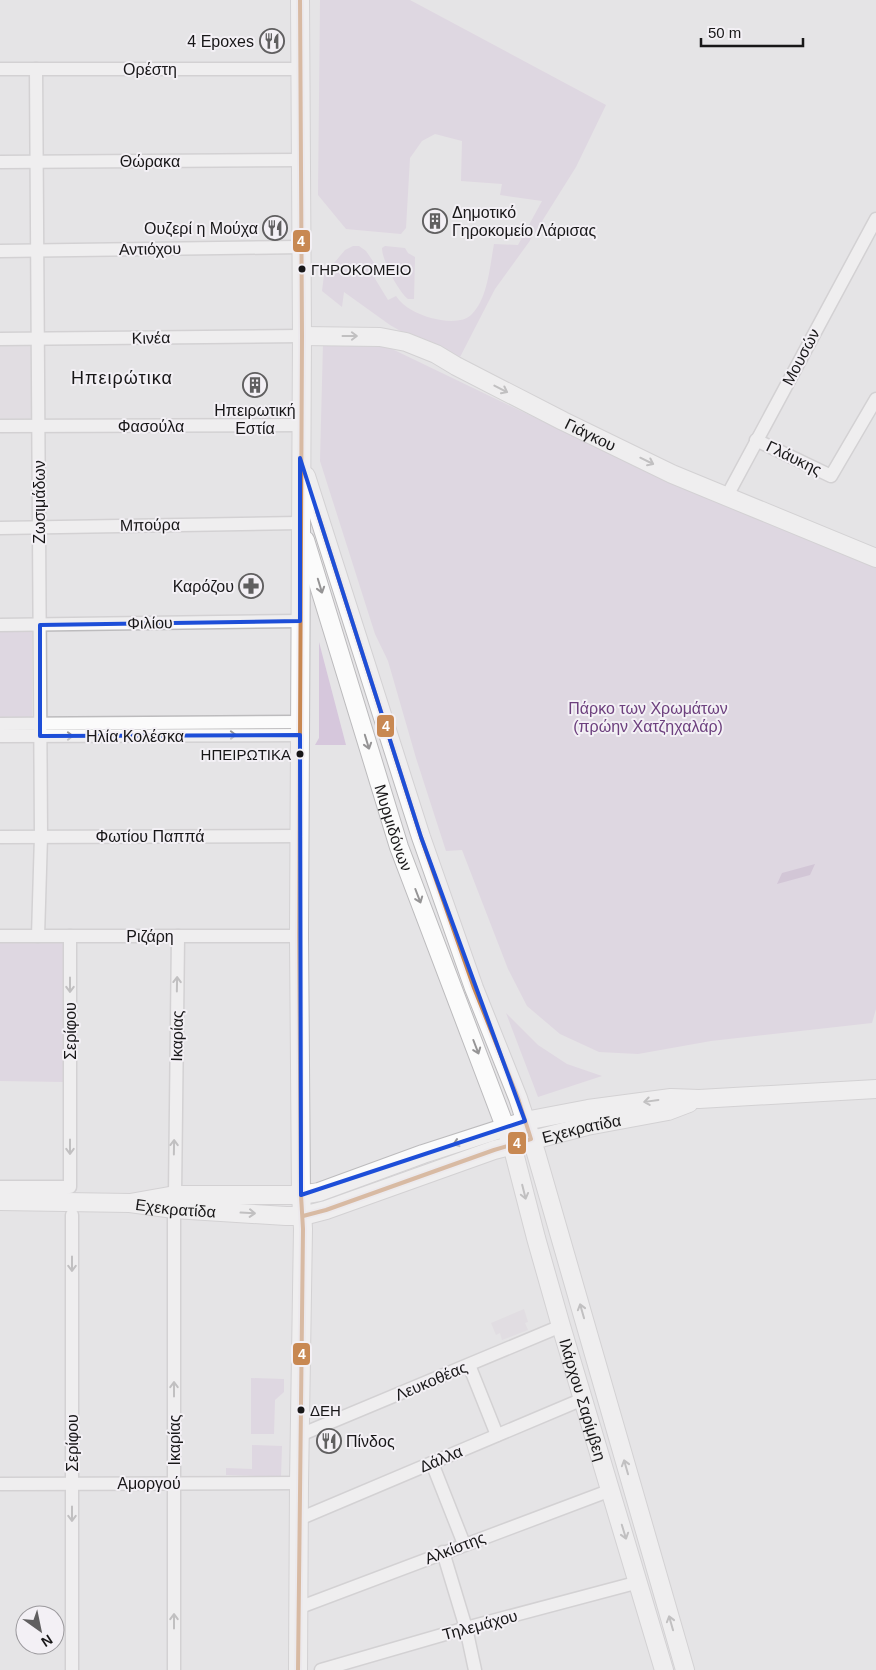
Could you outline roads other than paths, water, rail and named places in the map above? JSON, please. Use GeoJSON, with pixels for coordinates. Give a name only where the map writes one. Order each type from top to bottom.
{"type":"FeatureCollection","features":[{"type":"Feature","properties":{"kind":"main road"},"geometry":{"type":"LineString","coordinates":[[298,1670],[303,1216],[301,1196],[299,936],[302,336],[300,0]]}},
{"type":"Feature","properties":{"kind":"main road","name":"Γιάγκου"},"geometry":{"type":"LineString","coordinates":[[302,336],[380,337],[406,342],[436,354],[563,421],[664,470],[876,558]]}},
{"type":"Feature","properties":{"kind":"main road","name":"Μυρμιδόνων"},"geometry":{"type":"LineString","coordinates":[[300,458],[421,837],[474,988],[518,1098],[532,1139]]}},
{"type":"Feature","properties":{"kind":"main road","name":"Μυρμιδόνων"},"geometry":{"type":"LineString","coordinates":[[300,523],[399,847],[506,1126]]}},
{"type":"Feature","properties":{"kind":"main road","name":"Εχεκρατίδα"},"geometry":{"type":"LineString","coordinates":[[0,1201],[130,1203],[301,1196],[319,1192],[506,1126],[588,1109],[664,1099],[699,1099],[876,1089]]}},
{"type":"Feature","properties":{"kind":"main road","name":"Εχεκρατίδα"},"geometry":{"type":"LineString","coordinates":[[174,1202],[303,1216],[326,1210],[494,1150],[587,1126],[668,1111],[699,1099]]}},
{"type":"Feature","properties":{"kind":"main road","name":"Ιλάρχου Σαρίμβεη"},"geometry":{"type":"LineString","coordinates":[[506,1126],[561,1326],[612,1490],[664,1670]]}},
{"type":"Feature","properties":{"kind":"main road","name":"Ιλάρχου Σαρίμβεη"},"geometry":{"type":"LineString","coordinates":[[532,1139],[685,1670]]}},
{"type":"Feature","properties":{"kind":"street","name":"Ορέστη"},"geometry":{"type":"LineString","coordinates":[[0,69],[300,68]]}},
{"type":"Feature","properties":{"kind":"street","name":"Ζωσιμάδων"},"geometry":{"type":"LineString","coordinates":[[36,69],[41,836],[38,936]]}},
{"type":"Feature","properties":{"kind":"street","name":"Θώρακα"},"geometry":{"type":"LineString","coordinates":[[0,162],[300,160]]}},
{"type":"Feature","properties":{"kind":"street","name":"Μουσών"},"geometry":{"type":"LineString","coordinates":[[727,496],[875,224]]}},
{"type":"Feature","properties":{"kind":"street","name":"Αντιόχου"},"geometry":{"type":"LineString","coordinates":[[0,251],[301,247]]}},
{"type":"Feature","properties":{"kind":"street","name":"Κινέα"},"geometry":{"type":"LineString","coordinates":[[0,339],[302,336]]}},
{"type":"Feature","properties":{"kind":"street","name":"Γλάυκης"},"geometry":{"type":"LineString","coordinates":[[756,440],[832,476],[876,399]]}},
{"type":"Feature","properties":{"kind":"street","name":"Φασούλα"},"geometry":{"type":"LineString","coordinates":[[0,426],[301,425]]}},
{"type":"Feature","properties":{"kind":"street","name":"Μπούρα"},"geometry":{"type":"LineString","coordinates":[[0,528],[300,523]]}},
{"type":"Feature","properties":{"kind":"street","name":"Φιλίου"},"geometry":{"type":"LineString","coordinates":[[0,625],[300,621]]}},
{"type":"Feature","properties":{"kind":"street","name":"Ηλία Κολέσκα"},"geometry":{"type":"LineString","coordinates":[[0,724],[40,730]]}},
{"type":"Feature","properties":{"kind":"street","name":"Ηλία Κολέσκα"},"geometry":{"type":"LineString","coordinates":[[0,736],[40,730],[300,728]]}},
{"type":"Feature","properties":{"kind":"street","name":"Φωτίου Παππά"},"geometry":{"type":"LineString","coordinates":[[0,837],[300,836]]}},
{"type":"Feature","properties":{"kind":"street","name":"Ριζάρη"},"geometry":{"type":"LineString","coordinates":[[0,936],[299,936]]}},
{"type":"Feature","properties":{"kind":"street","name":"Σερίφου"},"geometry":{"type":"LineString","coordinates":[[0,1188],[70,1187],[70,936]]}},
{"type":"Feature","properties":{"kind":"street","name":"Ικαρίας"},"geometry":{"type":"LineString","coordinates":[[174,1670],[174,1202],[178,936]]}},
{"type":"Feature","properties":{"kind":"street","name":"Σερίφου"},"geometry":{"type":"LineString","coordinates":[[72,1215],[72,1670]]}},
{"type":"Feature","properties":{"kind":"street","name":"Λευκοθέας"},"geometry":{"type":"LineString","coordinates":[[300,1435],[561,1326]]}},
{"type":"Feature","properties":{"kind":"street"},"geometry":{"type":"LineString","coordinates":[[469,1365],[497,1435]]}},
{"type":"Feature","properties":{"kind":"street","name":"Δάλλα"},"geometry":{"type":"LineString","coordinates":[[299,1519],[583,1399]]}},
{"type":"Feature","properties":{"kind":"street"},"geometry":{"type":"LineString","coordinates":[[432,1463],[464,1544]]}},
{"type":"Feature","properties":{"kind":"street","name":"Αμοργού"},"geometry":{"type":"LineString","coordinates":[[0,1484],[299,1483]]}},
{"type":"Feature","properties":{"kind":"street","name":"Αλκίστης"},"geometry":{"type":"LineString","coordinates":[[298,1608],[464,1544],[612,1490]]}},
{"type":"Feature","properties":{"kind":"street"},"geometry":{"type":"LineString","coordinates":[[443,1552],[466,1628],[475,1670]]}},
{"type":"Feature","properties":{"kind":"street","name":"Τηλεμάχου"},"geometry":{"type":"LineString","coordinates":[[321,1670],[466,1628],[639,1582]]}},
{"type":"Feature","properties":{"kind":"place","name":"4 Epoxes"},"geometry":{"type":"Point","coordinates":[272,41]}},
{"type":"Feature","properties":{"kind":"place","name":"Δημοτικό Γηροκομείο Λάρισας"},"geometry":{"type":"Point","coordinates":[435,221]}},
{"type":"Feature","properties":{"kind":"place","name":"Ουζερί η Μούχα"},"geometry":{"type":"Point","coordinates":[275,228]}},
{"type":"Feature","properties":{"kind":"place","name":"ΓΗΡΟΚΟΜΕΙΟ"},"geometry":{"type":"Point","coordinates":[302,269]}},
{"type":"Feature","properties":{"kind":"place","name":"Ηπειρωτική Εστία"},"geometry":{"type":"Point","coordinates":[255,385]}},
{"type":"Feature","properties":{"kind":"place","name":"Καρόζου"},"geometry":{"type":"Point","coordinates":[251,586]}},
{"type":"Feature","properties":{"kind":"place","name":"ΗΠΕΙΡΩΤΙΚΑ"},"geometry":{"type":"Point","coordinates":[300,754]}},
{"type":"Feature","properties":{"kind":"place","name":"ΔΕΗ"},"geometry":{"type":"Point","coordinates":[301,1410]}},
{"type":"Feature","properties":{"kind":"place","name":"Πίνδος"},"geometry":{"type":"Point","coordinates":[329,1441]}},
{"type":"Feature","properties":{"kind":"district","name":"Ηπειρώτικα"},"geometry":{"type":"Point","coordinates":[122,378]}},
{"type":"Feature","properties":{"kind":"park label","name":"Πάρκο των Χρωμάτων (πρώην Χατζηχαλάρ)"},"geometry":{"type":"Point","coordinates":[648,717]}}]}
